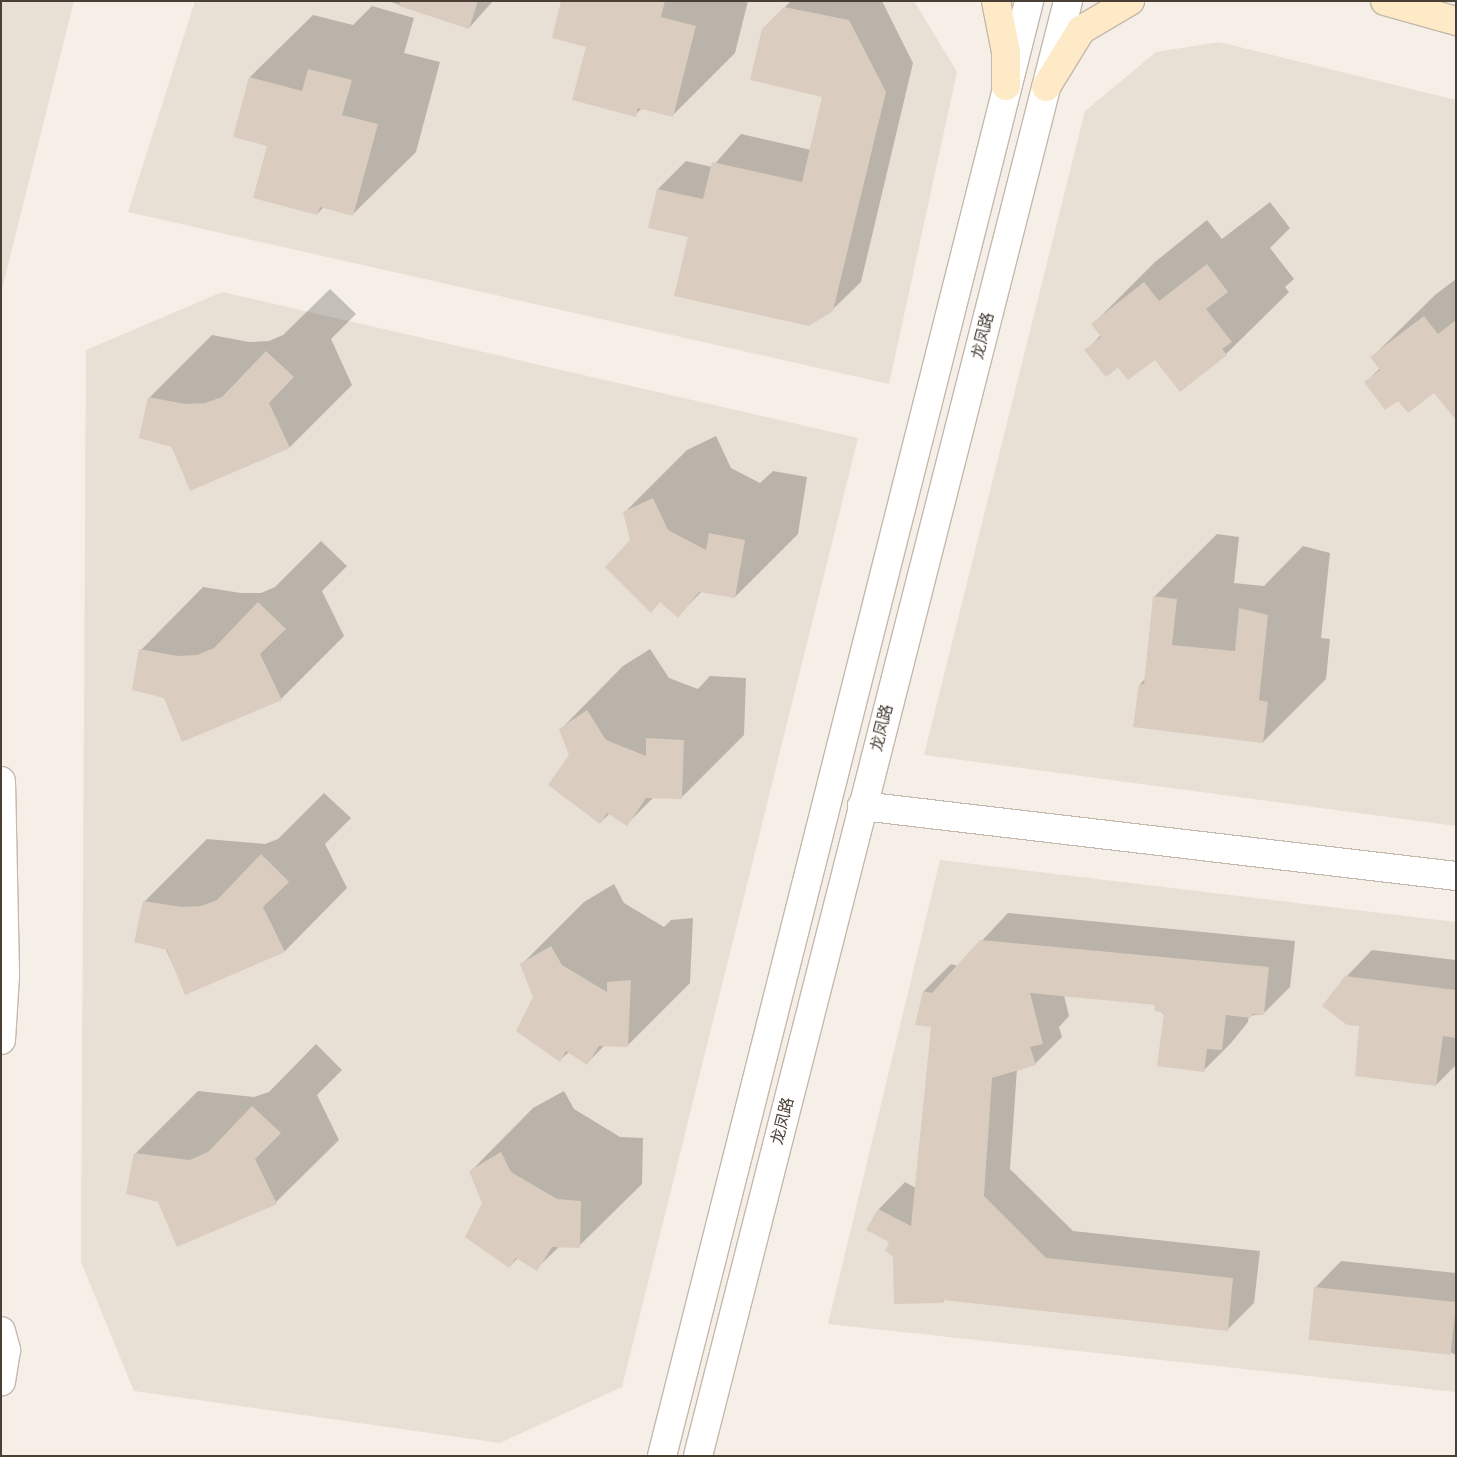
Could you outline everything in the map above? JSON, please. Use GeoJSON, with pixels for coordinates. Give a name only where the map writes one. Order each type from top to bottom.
{"type":"FeatureCollection","features":[{"type":"Feature","properties":{"kind":"main road"},"geometry":{"type":"LineString","coordinates":[[996,1],[1006,52],[1006,86]]}},
{"type":"Feature","properties":{"kind":"main road"},"geometry":{"type":"LineString","coordinates":[[1046,87],[1082,30],[1130,1]]}},
{"type":"Feature","properties":{"kind":"main road"},"geometry":{"type":"LineString","coordinates":[[1385,1],[1456,21]]}},
{"type":"Feature","properties":{"kind":"street"},"geometry":{"type":"LineString","coordinates":[[662,1456],[1006,86],[1029,1]]}},
{"type":"Feature","properties":{"kind":"street","name":"龙凤路"},"geometry":{"type":"LineString","coordinates":[[698,1456],[1068,1]]}},
{"type":"Feature","properties":{"kind":"street"},"geometry":{"type":"LineString","coordinates":[[1,781],[5,976],[1,1040]]}},
{"type":"Feature","properties":{"kind":"street"},"geometry":{"type":"LineString","coordinates":[[862,806],[1456,876]]}},
{"type":"Feature","properties":{"kind":"street"},"geometry":{"type":"LineString","coordinates":[[1,1331],[6,1350],[1,1382]]}},
{"type":"Feature","properties":{"kind":"shaded area"},"geometry":{"type":"Polygon","coordinates":[[[1,1],[74,1],[1,293],[1,1]]]}},
{"type":"Feature","properties":{"kind":"shaded area"},"geometry":{"type":"Polygon","coordinates":[[[195,1],[914,1],[957,72],[889,384],[128,212],[195,1]]]}},
{"type":"Feature","properties":{"kind":"shaded area"},"geometry":{"type":"Polygon","coordinates":[[[1219,42],[1456,100],[1456,826],[924,755],[1085,111],[1156,52],[1219,42]]]}},
{"type":"Feature","properties":{"kind":"shaded area"},"geometry":{"type":"Polygon","coordinates":[[[222,292],[858,438],[622,1387],[500,1443],[134,1391],[81,1262],[86,350],[222,292]]]}},
{"type":"Feature","properties":{"kind":"shaded area"},"geometry":{"type":"Polygon","coordinates":[[[940,860],[1456,922],[1456,1392],[828,1324],[940,860]]]}},
{"type":"Feature","properties":{"kind":"building"},"geometry":{"type":"Polygon","coordinates":[[[400,1],[478,1],[469,29],[399,6],[400,1]]]}},
{"type":"Feature","properties":{"kind":"building"},"geometry":{"type":"Polygon","coordinates":[[[561,1],[665,1],[661,17],[696,26],[673,117],[638,108],[636,117],[572,100],[586,47],[552,38],[561,1]]]}},
{"type":"Feature","properties":{"kind":"building"},"geometry":{"type":"Polygon","coordinates":[[[784,7],[849,20],[886,92],[833,311],[809,326],[674,296],[688,237],[648,228],[657,189],[703,199],[712,162],[802,182],[822,97],[750,80],[762,29],[784,7]]]}},
{"type":"Feature","properties":{"kind":"building"},"geometry":{"type":"Polygon","coordinates":[[[308,69],[352,80],[342,115],[378,124],[353,216],[320,207],[317,215],[253,198],[267,146],[233,137],[249,77],[302,91],[308,69]]]}},
{"type":"Feature","properties":{"kind":"building"},"geometry":{"type":"Polygon","coordinates":[[[1207,264],[1228,292],[1206,309],[1232,342],[1222,349],[1227,355],[1180,392],[1155,360],[1128,380],[1118,368],[1106,377],[1084,350],[1101,337],[1091,324],[1144,282],[1159,301],[1207,264]]]}},
{"type":"Feature","properties":{"kind":"building"},"geometry":{"type":"Polygon","coordinates":[[[1424,316],[1438,334],[1456,320],[1456,420],[1434,393],[1408,413],[1398,401],[1385,410],[1364,382],[1380,370],[1370,357],[1424,316]]]}},
{"type":"Feature","properties":{"kind":"building"},"geometry":{"type":"Polygon","coordinates":[[[266,351],[294,377],[269,403],[290,448],[190,491],[172,447],[139,438],[148,397],[186,404],[205,403],[222,397],[266,351]]]}},
{"type":"Feature","properties":{"kind":"building"},"geometry":{"type":"Polygon","coordinates":[[[653,498],[668,530],[706,550],[709,533],[745,540],[735,598],[699,592],[678,618],[660,602],[651,613],[605,567],[630,540],[623,512],[653,498]]]}},
{"type":"Feature","properties":{"kind":"building"},"geometry":{"type":"Polygon","coordinates":[[[1153,596],[1177,599],[1172,645],[1235,651],[1239,608],[1268,615],[1259,700],[1268,702],[1263,743],[1133,727],[1139,684],[1144,684],[1153,596]]]}},
{"type":"Feature","properties":{"kind":"building"},"geometry":{"type":"Polygon","coordinates":[[[258,602],[286,629],[260,654],[282,700],[182,742],[164,698],[132,690],[139,649],[178,656],[197,655],[214,648],[258,602]]]}},
{"type":"Feature","properties":{"kind":"building"},"geometry":{"type":"Polygon","coordinates":[[[587,710],[606,740],[646,756],[646,738],[684,740],[682,799],[646,798],[627,826],[607,813],[600,824],[548,785],[569,755],[559,729],[587,710]]]}},
{"type":"Feature","properties":{"kind":"building"},"geometry":{"type":"Polygon","coordinates":[[[261,854],[289,882],[263,907],[285,952],[185,995],[167,950],[134,942],[143,901],[182,907],[201,906],[217,900],[261,854]]]}},
{"type":"Feature","properties":{"kind":"building"},"geometry":{"type":"Polygon","coordinates":[[[980,940],[1269,967],[1264,1015],[1252,1014],[1251,1018],[1226,1015],[1222,1050],[1207,1049],[1204,1072],[1157,1066],[1164,1013],[1154,1011],[1155,1005],[1030,993],[1043,1044],[1030,1047],[1036,1065],[992,1078],[984,1196],[1046,1258],[1233,1278],[1228,1331],[943,1300],[943,1303],[894,1304],[893,1256],[885,1251],[889,1242],[866,1230],[878,1209],[911,1226],[931,1027],[915,1025],[923,991],[932,993],[980,940]]]}},
{"type":"Feature","properties":{"kind":"building"},"geometry":{"type":"Polygon","coordinates":[[[551,946],[562,965],[607,992],[607,982],[631,980],[628,1047],[599,1046],[587,1065],[566,1051],[560,1062],[516,1031],[533,997],[520,964],[551,946]]]}},
{"type":"Feature","properties":{"kind":"building"},"geometry":{"type":"Polygon","coordinates":[[[1345,976],[1456,990],[1456,1038],[1443,1036],[1436,1086],[1355,1076],[1359,1026],[1347,1025],[1322,1006],[1345,976]]]}},
{"type":"Feature","properties":{"kind":"building"},"geometry":{"type":"Polygon","coordinates":[[[252,1106],[281,1133],[255,1159],[277,1204],[177,1247],[158,1202],[126,1194],[134,1153],[190,1160],[208,1152],[252,1106]]]}},
{"type":"Feature","properties":{"kind":"building"},"geometry":{"type":"Polygon","coordinates":[[[501,1152],[511,1172],[557,1199],[581,1201],[580,1248],[552,1247],[537,1271],[516,1258],[509,1268],[465,1237],[482,1203],[469,1171],[501,1152]]]}},
{"type":"Feature","properties":{"kind":"building"},"geometry":{"type":"Polygon","coordinates":[[[1314,1287],[1456,1302],[1451,1355],[1308,1340],[1314,1287]]]}}]}
